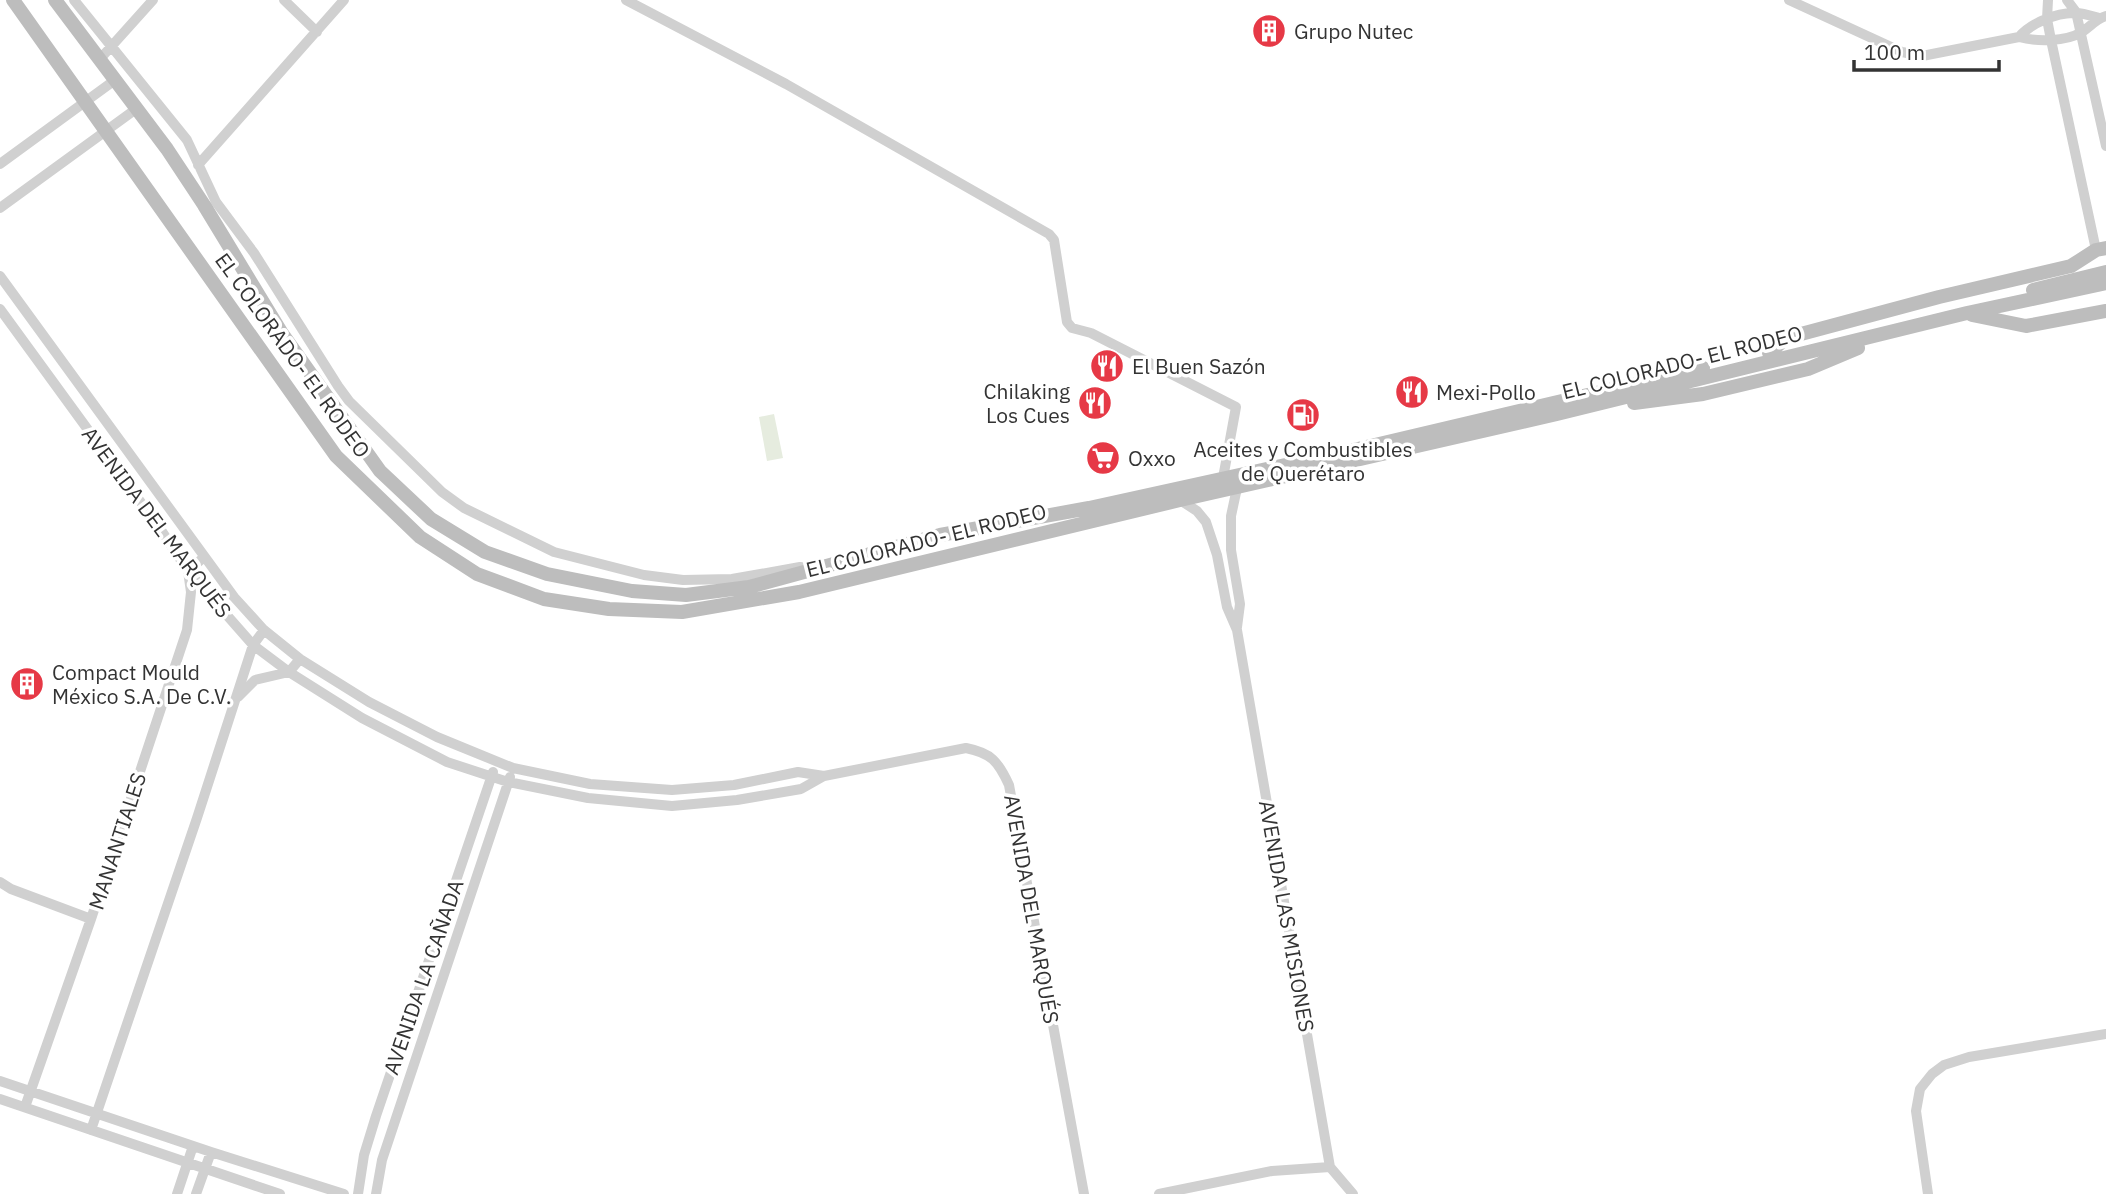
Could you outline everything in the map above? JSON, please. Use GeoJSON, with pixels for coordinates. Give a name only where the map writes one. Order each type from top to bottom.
{"type":"FeatureCollection","features":[{"type":"Feature","properties":{"kind":"main road","name":"EL COLORADO- EL RODEO"},"geometry":{"type":"LineString","coordinates":[[13,0],[336,456],[420,537],[477,574],[544,600],[609,608],[682,612],[799,592],[1181,500],[1556,414],[1703,394],[1808,369],[1903,329],[1967,313]]}},
{"type":"Feature","properties":{"kind":"main road","name":"EL COLORADO- EL RODEO"},"geometry":{"type":"LineString","coordinates":[[55,0],[188,181],[281,331],[380,471],[431,519],[485,552],[547,574],[632,591],[686,595],[749,587],[940,535],[1090,508],[1769,353],[2106,272]]}},
{"type":"Feature","properties":{"kind":"main road"},"geometry":{"type":"LineString","coordinates":[[1769,353],[1786,338],[1939,297],[2071,266],[2101,249]]}},
{"type":"Feature","properties":{"kind":"main road"},"geometry":{"type":"LineString","coordinates":[[1967,313],[2106,283]]}},
{"type":"Feature","properties":{"kind":"main road"},"geometry":{"type":"LineString","coordinates":[[1967,313],[2026,326],[2106,311]]}},
{"type":"Feature","properties":{"kind":"street"},"geometry":{"type":"LineString","coordinates":[[74,0],[187,140],[216,202],[254,253],[349,401],[442,492],[464,508],[554,552],[644,575],[682,580],[718,580],[800,567],[815,569]]}},
{"type":"Feature","properties":{"kind":"street"},"geometry":{"type":"LineString","coordinates":[[100,59],[153,0]]}},
{"type":"Feature","properties":{"kind":"street"},"geometry":{"type":"LineString","coordinates":[[284,0],[317,32]]}},
{"type":"Feature","properties":{"kind":"street"},"geometry":{"type":"LineString","coordinates":[[198,165],[344,0]]}},
{"type":"Feature","properties":{"kind":"street"},"geometry":{"type":"LineString","coordinates":[[626,0],[786,84],[1049,234],[1054,240],[1067,322],[1072,328],[1091,333],[1236,407],[1223,478]]}},
{"type":"Feature","properties":{"kind":"street"},"geometry":{"type":"LineString","coordinates":[[1789,0],[1913,55],[1931,55],[2019,37],[2051,40],[2080,34],[2102,17]]}},
{"type":"Feature","properties":{"kind":"street"},"geometry":{"type":"LineString","coordinates":[[2048,0],[2051,40],[2101,249]]}},
{"type":"Feature","properties":{"kind":"street"},"geometry":{"type":"LineString","coordinates":[[2067,0],[2076,12],[2106,146]]}},
{"type":"Feature","properties":{"kind":"street"},"geometry":{"type":"LineString","coordinates":[[2019,37],[2027,27],[2076,12],[2102,17]]}},
{"type":"Feature","properties":{"kind":"street"},"geometry":{"type":"LineString","coordinates":[[0,164],[115,80]]}},
{"type":"Feature","properties":{"kind":"street"},"geometry":{"type":"LineString","coordinates":[[0,208],[136,109]]}},
{"type":"Feature","properties":{"kind":"street"},"geometry":{"type":"LineString","coordinates":[[188,181],[216,202]]}},
{"type":"Feature","properties":{"kind":"street"},"geometry":{"type":"LineString","coordinates":[[0,276],[203,558],[264,630],[300,659],[344,687],[437,737],[513,768],[590,784],[622,786],[620,801]]}},
{"type":"Feature","properties":{"kind":"street","name":"AVENIDA DEL MARQUÉS"},"geometry":{"type":"LineString","coordinates":[[0,309],[155,520],[188,570],[253,645],[333,700],[380,728],[447,762],[508,782],[588,798],[672,806],[737,800],[801,789],[824,776],[965,748],[983,752],[1000,765],[1009,785],[1084,1194]]}},
{"type":"Feature","properties":{"kind":"street"},"geometry":{"type":"LineString","coordinates":[[30,350],[45,339]]}},
{"type":"Feature","properties":{"kind":"street"},"geometry":{"type":"LineString","coordinates":[[82,421],[97,411]]}},
{"type":"Feature","properties":{"kind":"street","name":"AVENIDA LAS MISIONES"},"geometry":{"type":"LineString","coordinates":[[1237,488],[1231,516],[1231,551],[1240,604],[1237,630]]}},
{"type":"Feature","properties":{"kind":"street","name":"AVENIDA LAS MISIONES"},"geometry":{"type":"LineString","coordinates":[[1181,500],[1197,511],[1206,522],[1217,555],[1227,607],[1237,630],[1330,1167]]}},
{"type":"Feature","properties":{"kind":"street"},"geometry":{"type":"LineString","coordinates":[[155,520],[170,511]]}},
{"type":"Feature","properties":{"kind":"street"},"geometry":{"type":"LineString","coordinates":[[188,570],[203,558]]}},
{"type":"Feature","properties":{"kind":"street","name":"MANANTIALES"},"geometry":{"type":"LineString","coordinates":[[25,1107],[187,630],[191,592],[188,570]]}},
{"type":"Feature","properties":{"kind":"street"},"geometry":{"type":"LineString","coordinates":[[90,1130],[253,645],[264,630]]}},
{"type":"Feature","properties":{"kind":"street"},"geometry":{"type":"LineString","coordinates":[[236,699],[255,680],[289,672],[300,659]]}},
{"type":"Feature","properties":{"kind":"street"},"geometry":{"type":"LineString","coordinates":[[333,700],[344,687]]}},
{"type":"Feature","properties":{"kind":"street"},"geometry":{"type":"LineString","coordinates":[[380,728],[388,713]]}},
{"type":"Feature","properties":{"kind":"street","name":"AVENIDA LA CAÑADA"},"geometry":{"type":"LineString","coordinates":[[358,1194],[364,1155],[376,1116],[496,762]]}},
{"type":"Feature","properties":{"kind":"street"},"geometry":{"type":"LineString","coordinates":[[376,1194],[382,1160],[513,768]]}},
{"type":"Feature","properties":{"kind":"street","name":"AVENIDA DEL MARQUÉS"},"geometry":{"type":"LineString","coordinates":[[622,786],[672,790],[734,785],[798,772],[824,776]]}},
{"type":"Feature","properties":{"kind":"street"},"geometry":{"type":"LineString","coordinates":[[0,882],[10,889],[91,919]]}},
{"type":"Feature","properties":{"kind":"street"},"geometry":{"type":"LineString","coordinates":[[1928,1194],[1916,1111],[1920,1089],[1932,1073],[1944,1065],[1969,1056],[2106,1034]]}},
{"type":"Feature","properties":{"kind":"street"},"geometry":{"type":"LineString","coordinates":[[0,1081],[344,1194]]}},
{"type":"Feature","properties":{"kind":"street"},"geometry":{"type":"LineString","coordinates":[[0,1098],[280,1194]]}},
{"type":"Feature","properties":{"kind":"street"},"geometry":{"type":"LineString","coordinates":[[376,1116],[395,1122]]}},
{"type":"Feature","properties":{"kind":"street"},"geometry":{"type":"LineString","coordinates":[[177,1194],[193,1146]]}},
{"type":"Feature","properties":{"kind":"street"},"geometry":{"type":"LineString","coordinates":[[196,1194],[211,1152]]}},
{"type":"Feature","properties":{"kind":"street"},"geometry":{"type":"LineString","coordinates":[[1159,1194],[1272,1171],[1330,1167],[1353,1194]]}},
{"type":"Feature","properties":{"kind":"shaded area"},"geometry":{"type":"Polygon","coordinates":[[[774,414],[783,458],[767,461],[759,417],[774,414]]]}},
{"type":"Feature","properties":{"kind":"place","name":"Grupo Nutec"},"geometry":{"type":"Point","coordinates":[1269,31]}},
{"type":"Feature","properties":{"kind":"place","name":"El Buen Sazón"},"geometry":{"type":"Point","coordinates":[1107,366]}},
{"type":"Feature","properties":{"kind":"place","name":"Mexi-Pollo"},"geometry":{"type":"Point","coordinates":[1412,392]}},
{"type":"Feature","properties":{"kind":"place","name":"Chilaking Los Cues"},"geometry":{"type":"Point","coordinates":[1095,403]}},
{"type":"Feature","properties":{"kind":"place","name":"Aceites y Combustibles de Querétaro"},"geometry":{"type":"Point","coordinates":[1303,415]}},
{"type":"Feature","properties":{"kind":"place","name":"Oxxo"},"geometry":{"type":"Point","coordinates":[1103,458]}},
{"type":"Feature","properties":{"kind":"place","name":"Compact Mould México S.A. De C.V."},"geometry":{"type":"Point","coordinates":[27,684]}}]}
